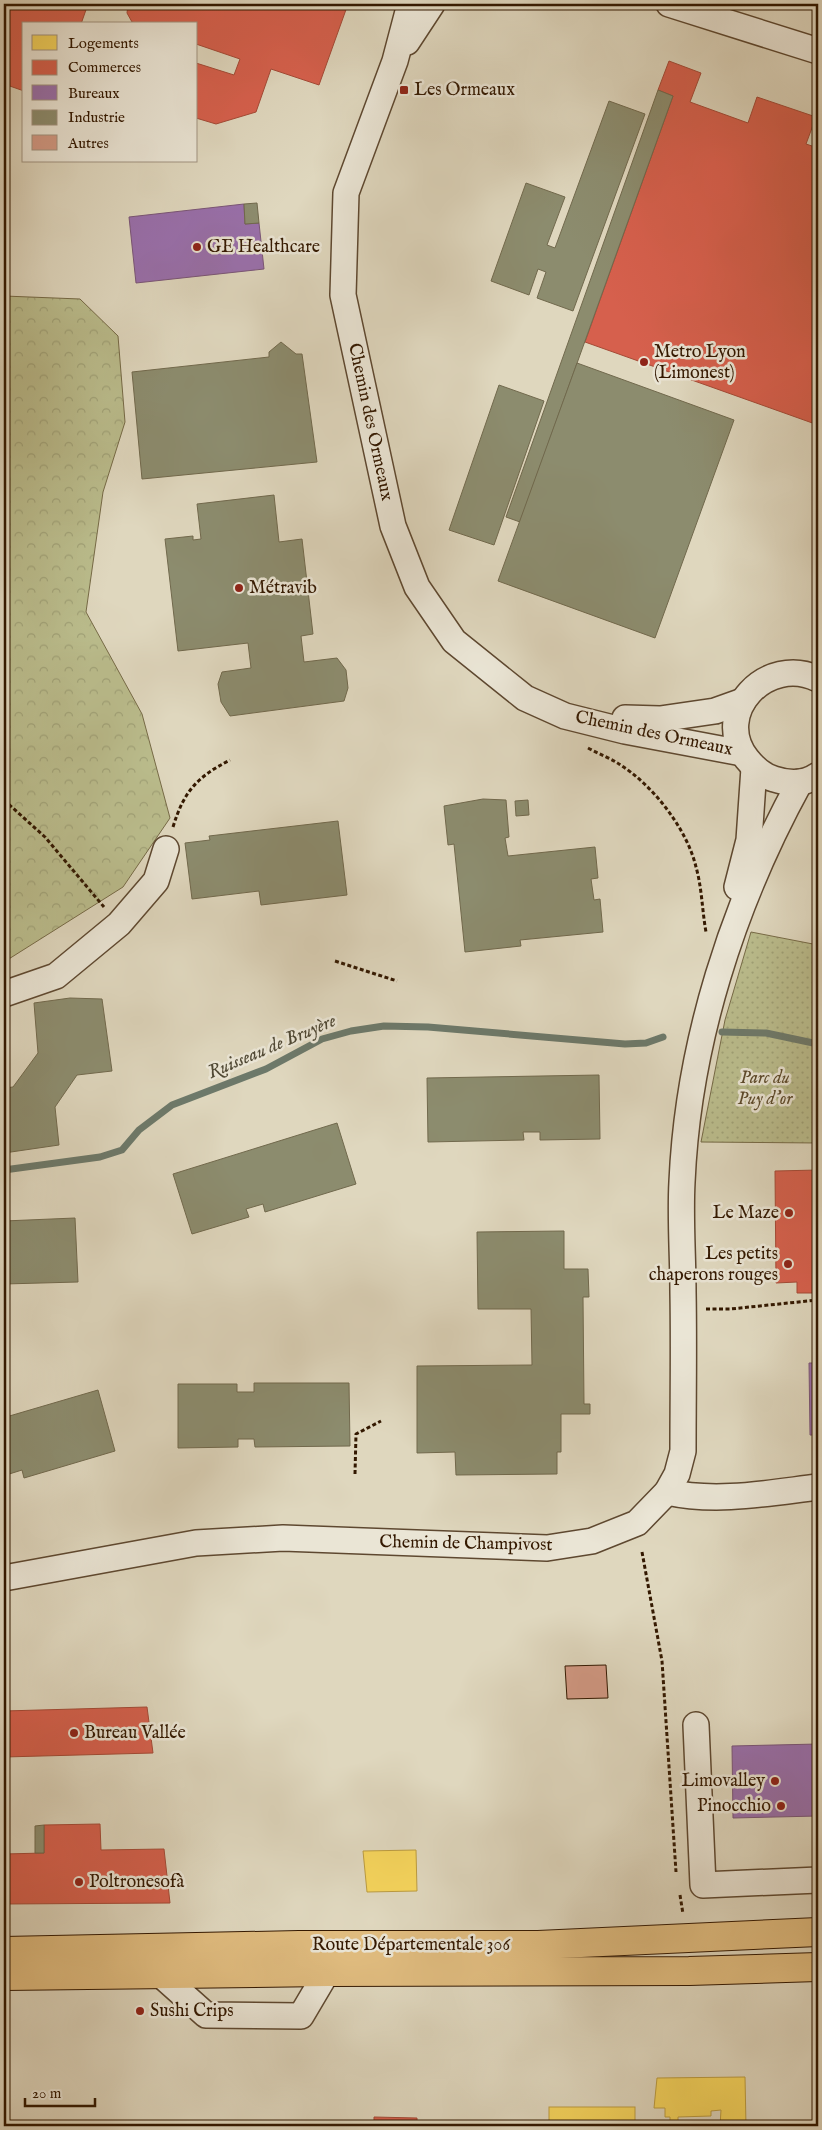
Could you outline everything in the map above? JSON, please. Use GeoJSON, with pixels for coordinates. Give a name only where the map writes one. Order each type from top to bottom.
{"type":"FeatureCollection","features":[{"type":"Feature","properties":{"kind":"main road","name":"Route Départementale 306"},"geometry":{"type":"LineString","coordinates":[[4,1951],[299,1945],[538,1945],[818,1932]]}},
{"type":"Feature","properties":{"kind":"main road","name":"Route Départementale 306"},"geometry":{"type":"LineString","coordinates":[[4,1976],[327,1972],[690,1971],[818,1967]]}},
{"type":"Feature","properties":{"kind":"street","name":"Chemin des Ormeaux"},"geometry":{"type":"LineString","coordinates":[[410,4],[395,61],[346,193],[342,296],[393,526],[417,587],[454,641],[525,698],[565,716],[748,761],[768,778],[784,782],[809,779]]}},
{"type":"Feature","properties":{"kind":"street","name":"Chemin des Ormeaux"},"geometry":{"type":"LineString","coordinates":[[395,61],[432,4]]}},
{"type":"Feature","properties":{"kind":"street"},"geometry":{"type":"LineString","coordinates":[[669,4],[818,51]]}},
{"type":"Feature","properties":{"kind":"street"},"geometry":{"type":"LineString","coordinates":[[743,701],[754,687],[768,677],[785,672],[813,669]]}},
{"type":"Feature","properties":{"kind":"street","name":"Chemin des Ormeaux"},"geometry":{"type":"LineString","coordinates":[[565,716],[660,719],[715,712],[743,701]]}},
{"type":"Feature","properties":{"kind":"street","name":"Chemin de Champivost"},"geometry":{"type":"LineString","coordinates":[[4,1578],[196,1543],[283,1538],[547,1548],[592,1541],[637,1523],[666,1492],[677,1474],[683,1451],[682,1184],[687,1126],[695,1071],[724,953],[729,914],[749,840],[748,761],[737,736],[737,718],[743,701]]}},
{"type":"Feature","properties":{"kind":"street","name":"Chemin de Champivost"},"geometry":{"type":"LineString","coordinates":[[724,953],[775,828],[809,779]]}},
{"type":"Feature","properties":{"kind":"street"},"geometry":{"type":"LineString","coordinates":[[4,994],[56,976],[119,924],[156,881],[166,849]]}},
{"type":"Feature","properties":{"kind":"street"},"geometry":{"type":"LineString","coordinates":[[666,1492],[687,1496],[724,1498],[818,1487]]}},
{"type":"Feature","properties":{"kind":"street"},"geometry":{"type":"LineString","coordinates":[[696,1725],[703,1885],[818,1880]]}},
{"type":"Feature","properties":{"kind":"street"},"geometry":{"type":"LineString","coordinates":[[160,1974],[206,2015],[301,2016],[327,1972]]}},
{"type":"Feature","properties":{"kind":"path"},"geometry":{"type":"LineString","coordinates":[[584,746],[620,764],[634,775],[664,804],[682,830],[696,864],[702,892],[706,934]]}},
{"type":"Feature","properties":{"kind":"path"},"geometry":{"type":"LineString","coordinates":[[166,849],[175,818],[189,790],[207,772],[230,760]]}},
{"type":"Feature","properties":{"kind":"path"},"geometry":{"type":"LineString","coordinates":[[4,800],[45,837],[119,924]]}},
{"type":"Feature","properties":{"kind":"path"},"geometry":{"type":"LineString","coordinates":[[335,961],[397,981]]}},
{"type":"Feature","properties":{"kind":"path"},"geometry":{"type":"LineString","coordinates":[[700,1310],[730,1309],[818,1300]]}},
{"type":"Feature","properties":{"kind":"path"},"geometry":{"type":"LineString","coordinates":[[355,1474],[356,1434],[381,1422]]}},
{"type":"Feature","properties":{"kind":"path"},"geometry":{"type":"LineString","coordinates":[[642,1552],[662,1661],[674,1861],[678,1880]]}},
{"type":"Feature","properties":{"kind":"path"},"geometry":{"type":"LineString","coordinates":[[679,1890],[686,1938]]}},
{"type":"Feature","properties":{"kind":"green space"},"geometry":{"type":"Polygon","coordinates":[[[4,296],[80,299],[118,336],[125,422],[103,492],[86,612],[142,714],[170,818],[123,887],[4,962],[4,296]]]}},
{"type":"Feature","properties":{"kind":"green space","name":"Parc du Puy d'or"},"geometry":{"type":"Polygon","coordinates":[[[751,932],[818,945],[818,1143],[701,1142],[725,1020],[751,932]]]}},
{"type":"Feature","properties":{"kind":"building: Logements"},"geometry":{"type":"Polygon","coordinates":[[[416,1850],[417,1891],[367,1892],[363,1851],[416,1850]]]}},
{"type":"Feature","properties":{"kind":"building: Logements"},"geometry":{"type":"Polygon","coordinates":[[[745,2077],[746,2126],[720,2126],[721,2110],[711,2111],[711,2116],[678,2117],[678,2122],[670,2122],[670,2117],[665,2117],[665,2108],[654,2108],[657,2078],[745,2077]]]}},
{"type":"Feature","properties":{"kind":"building: Logements"},"geometry":{"type":"Polygon","coordinates":[[[549,2107],[635,2107],[635,2126],[549,2126],[549,2107]]]}},
{"type":"Feature","properties":{"kind":"building: Commerces"},"geometry":{"type":"Polygon","coordinates":[[[4,4],[88,4],[82,22],[22,22],[22,90],[4,84],[4,4]]]}},
{"type":"Feature","properties":{"kind":"building: Commerces"},"geometry":{"type":"Polygon","coordinates":[[[128,4],[348,4],[319,85],[271,69],[256,112],[216,124],[198,119],[198,64],[234,75],[240,59],[198,45],[198,22],[132,22],[127,13],[128,4]]]}},
{"type":"Feature","properties":{"kind":"building: Commerces"},"geometry":{"type":"Polygon","coordinates":[[[669,61],[701,73],[690,102],[748,123],[757,97],[816,117],[806,144],[818,148],[818,425],[585,342],[673,96],[658,90],[669,61]]]}},
{"type":"Feature","properties":{"kind":"building: Commerces"},"geometry":{"type":"Polygon","coordinates":[[[818,1170],[818,1293],[797,1293],[797,1282],[776,1283],[775,1171],[818,1170]]]}},
{"type":"Feature","properties":{"kind":"building: Commerces"},"geometry":{"type":"Polygon","coordinates":[[[147,1707],[153,1753],[4,1757],[4,1711],[147,1707]]]}},
{"type":"Feature","properties":{"kind":"building: Commerces"},"geometry":{"type":"Polygon","coordinates":[[[100,1824],[101,1850],[164,1849],[170,1903],[4,1904],[4,1854],[44,1853],[44,1825],[100,1824]]]}},
{"type":"Feature","properties":{"kind":"building: Commerces"},"geometry":{"type":"Polygon","coordinates":[[[374,2117],[417,2118],[417,2126],[374,2126],[374,2117]]]}},
{"type":"Feature","properties":{"kind":"building: Bureaux","name":"GE Healthcare"},"geometry":{"type":"Polygon","coordinates":[[[244,204],[245,224],[259,223],[264,269],[136,283],[129,217],[244,204]]]}},
{"type":"Feature","properties":{"kind":"building: Bureaux"},"geometry":{"type":"Polygon","coordinates":[[[809,1363],[818,1363],[818,1435],[810,1435],[809,1363]]]}},
{"type":"Feature","properties":{"kind":"building: Bureaux","name":"Limovalley"},"geometry":{"type":"Polygon","coordinates":[[[818,1744],[818,1816],[733,1818],[732,1746],[818,1744]]]}},
{"type":"Feature","properties":{"kind":"building: Industrie"},"geometry":{"type":"Polygon","coordinates":[[[658,90],[673,96],[520,522],[506,517],[658,90]]]}},
{"type":"Feature","properties":{"kind":"building: Industrie"},"geometry":{"type":"Polygon","coordinates":[[[609,101],[645,114],[573,311],[537,298],[546,272],[538,269],[529,295],[491,281],[526,183],[565,197],[547,245],[555,248],[609,101]]]}},
{"type":"Feature","properties":{"kind":"building: Industrie"},"geometry":{"type":"Polygon","coordinates":[[[257,203],[259,223],[245,224],[244,204],[257,203]]]}},
{"type":"Feature","properties":{"kind":"building: Industrie"},"geometry":{"type":"Polygon","coordinates":[[[281,342],[296,354],[302,354],[317,462],[142,479],[132,372],[269,357],[269,352],[281,342]]]}},
{"type":"Feature","properties":{"kind":"building: Industrie"},"geometry":{"type":"Polygon","coordinates":[[[577,363],[734,420],[655,638],[498,581],[577,363]]]}},
{"type":"Feature","properties":{"kind":"building: Industrie"},"geometry":{"type":"Polygon","coordinates":[[[499,385],[544,401],[494,545],[449,530],[499,385]]]}},
{"type":"Feature","properties":{"kind":"building: Industrie","name":"Métravib"},"geometry":{"type":"Polygon","coordinates":[[[274,495],[279,542],[302,539],[313,634],[301,636],[304,662],[337,658],[346,670],[348,688],[344,701],[230,716],[221,702],[218,684],[222,672],[251,668],[248,643],[178,651],[165,539],[193,536],[193,540],[201,539],[197,504],[274,495]]]}},
{"type":"Feature","properties":{"kind":"building: Industrie"},"geometry":{"type":"Polygon","coordinates":[[[483,799],[506,800],[509,837],[505,838],[508,856],[595,847],[598,878],[591,879],[594,900],[600,899],[603,932],[520,940],[521,946],[465,952],[454,844],[448,845],[444,806],[483,799]]]}},
{"type":"Feature","properties":{"kind":"building: Industrie"},"geometry":{"type":"Polygon","coordinates":[[[528,800],[529,815],[516,816],[515,801],[528,800]]]}},
{"type":"Feature","properties":{"kind":"building: Industrie"},"geometry":{"type":"Polygon","coordinates":[[[338,821],[347,895],[261,905],[259,891],[192,899],[185,843],[210,840],[209,836],[338,821]]]}},
{"type":"Feature","properties":{"kind":"building: Industrie"},"geometry":{"type":"Polygon","coordinates":[[[70,998],[102,999],[112,1071],[77,1075],[55,1107],[59,1145],[4,1153],[4,1088],[13,1087],[38,1053],[34,1003],[70,998]]]}},
{"type":"Feature","properties":{"kind":"building: Industrie"},"geometry":{"type":"Polygon","coordinates":[[[599,1075],[600,1139],[540,1140],[540,1132],[523,1132],[524,1140],[428,1142],[427,1078],[599,1075]]]}},
{"type":"Feature","properties":{"kind":"building: Industrie"},"geometry":{"type":"Polygon","coordinates":[[[337,1123],[356,1184],[265,1212],[263,1204],[246,1209],[249,1217],[192,1234],[173,1174],[337,1123]]]}},
{"type":"Feature","properties":{"kind":"building: Industrie"},"geometry":{"type":"Polygon","coordinates":[[[75,1218],[78,1282],[4,1284],[4,1221],[75,1218]]]}},
{"type":"Feature","properties":{"kind":"building: Industrie"},"geometry":{"type":"Polygon","coordinates":[[[564,1231],[564,1269],[588,1269],[589,1297],[583,1297],[584,1404],[590,1404],[590,1414],[561,1414],[561,1452],[557,1452],[557,1474],[456,1475],[455,1452],[417,1453],[417,1366],[532,1365],[531,1309],[478,1309],[477,1232],[564,1231]]]}},
{"type":"Feature","properties":{"kind":"building: Industrie"},"geometry":{"type":"Polygon","coordinates":[[[254,1383],[349,1383],[350,1446],[255,1447],[254,1439],[238,1439],[238,1447],[178,1448],[178,1384],[237,1384],[237,1392],[254,1392],[254,1383]]]}},
{"type":"Feature","properties":{"kind":"building: Industrie"},"geometry":{"type":"Polygon","coordinates":[[[98,1390],[115,1451],[24,1478],[22,1470],[6,1475],[8,1482],[4,1484],[4,1426],[9,1425],[6,1417],[98,1390]]]}},
{"type":"Feature","properties":{"kind":"building: Industrie"},"geometry":{"type":"Polygon","coordinates":[[[44,1825],[44,1853],[35,1853],[35,1826],[44,1825]]]}},
{"type":"Feature","properties":{"kind":"building: Autres"},"geometry":{"type":"Polygon","coordinates":[[[606,1665],[608,1698],[567,1699],[565,1666],[606,1665]]]}},
{"type":"Feature","properties":{"kind":"waterway","name":"Ruisseau de Bruyère"},"geometry":{"type":"LineString","coordinates":[[4,1170],[100,1157],[122,1150],[139,1130],[172,1105],[266,1069],[322,1039],[351,1031],[384,1026],[428,1027],[625,1044],[646,1043],[663,1037]]}},
{"type":"Feature","properties":{"kind":"waterway","name":"Ruisseau de Bruyère"},"geometry":{"type":"LineString","coordinates":[[722,1032],[766,1033],[818,1044]]}},
{"type":"Feature","properties":{"kind":"place","name":"Les Ormeaux"},"geometry":{"type":"Point","coordinates":[404,90]}},
{"type":"Feature","properties":{"kind":"place","name":"GE Healthcare"},"geometry":{"type":"Point","coordinates":[197,247]}},
{"type":"Feature","properties":{"kind":"place","name":"Metro Lyon (Limonest)"},"geometry":{"type":"Point","coordinates":[644,362]}},
{"type":"Feature","properties":{"kind":"place","name":"Métravib"},"geometry":{"type":"Point","coordinates":[239,588]}},
{"type":"Feature","properties":{"kind":"place","name":"Le Maze"},"geometry":{"type":"Point","coordinates":[789,1213]}},
{"type":"Feature","properties":{"kind":"place","name":"Les petits chaperons rouges"},"geometry":{"type":"Point","coordinates":[788,1264]}},
{"type":"Feature","properties":{"kind":"place","name":"Bureau Vallée"},"geometry":{"type":"Point","coordinates":[74,1733]}},
{"type":"Feature","properties":{"kind":"place","name":"Limovalley"},"geometry":{"type":"Point","coordinates":[775,1781]}},
{"type":"Feature","properties":{"kind":"place","name":"Pinocchio"},"geometry":{"type":"Point","coordinates":[781,1806]}},
{"type":"Feature","properties":{"kind":"place","name":"Poltronesofà"},"geometry":{"type":"Point","coordinates":[79,1882]}},
{"type":"Feature","properties":{"kind":"place","name":"Sushi Crips"},"geometry":{"type":"Point","coordinates":[140,2011]}}]}
